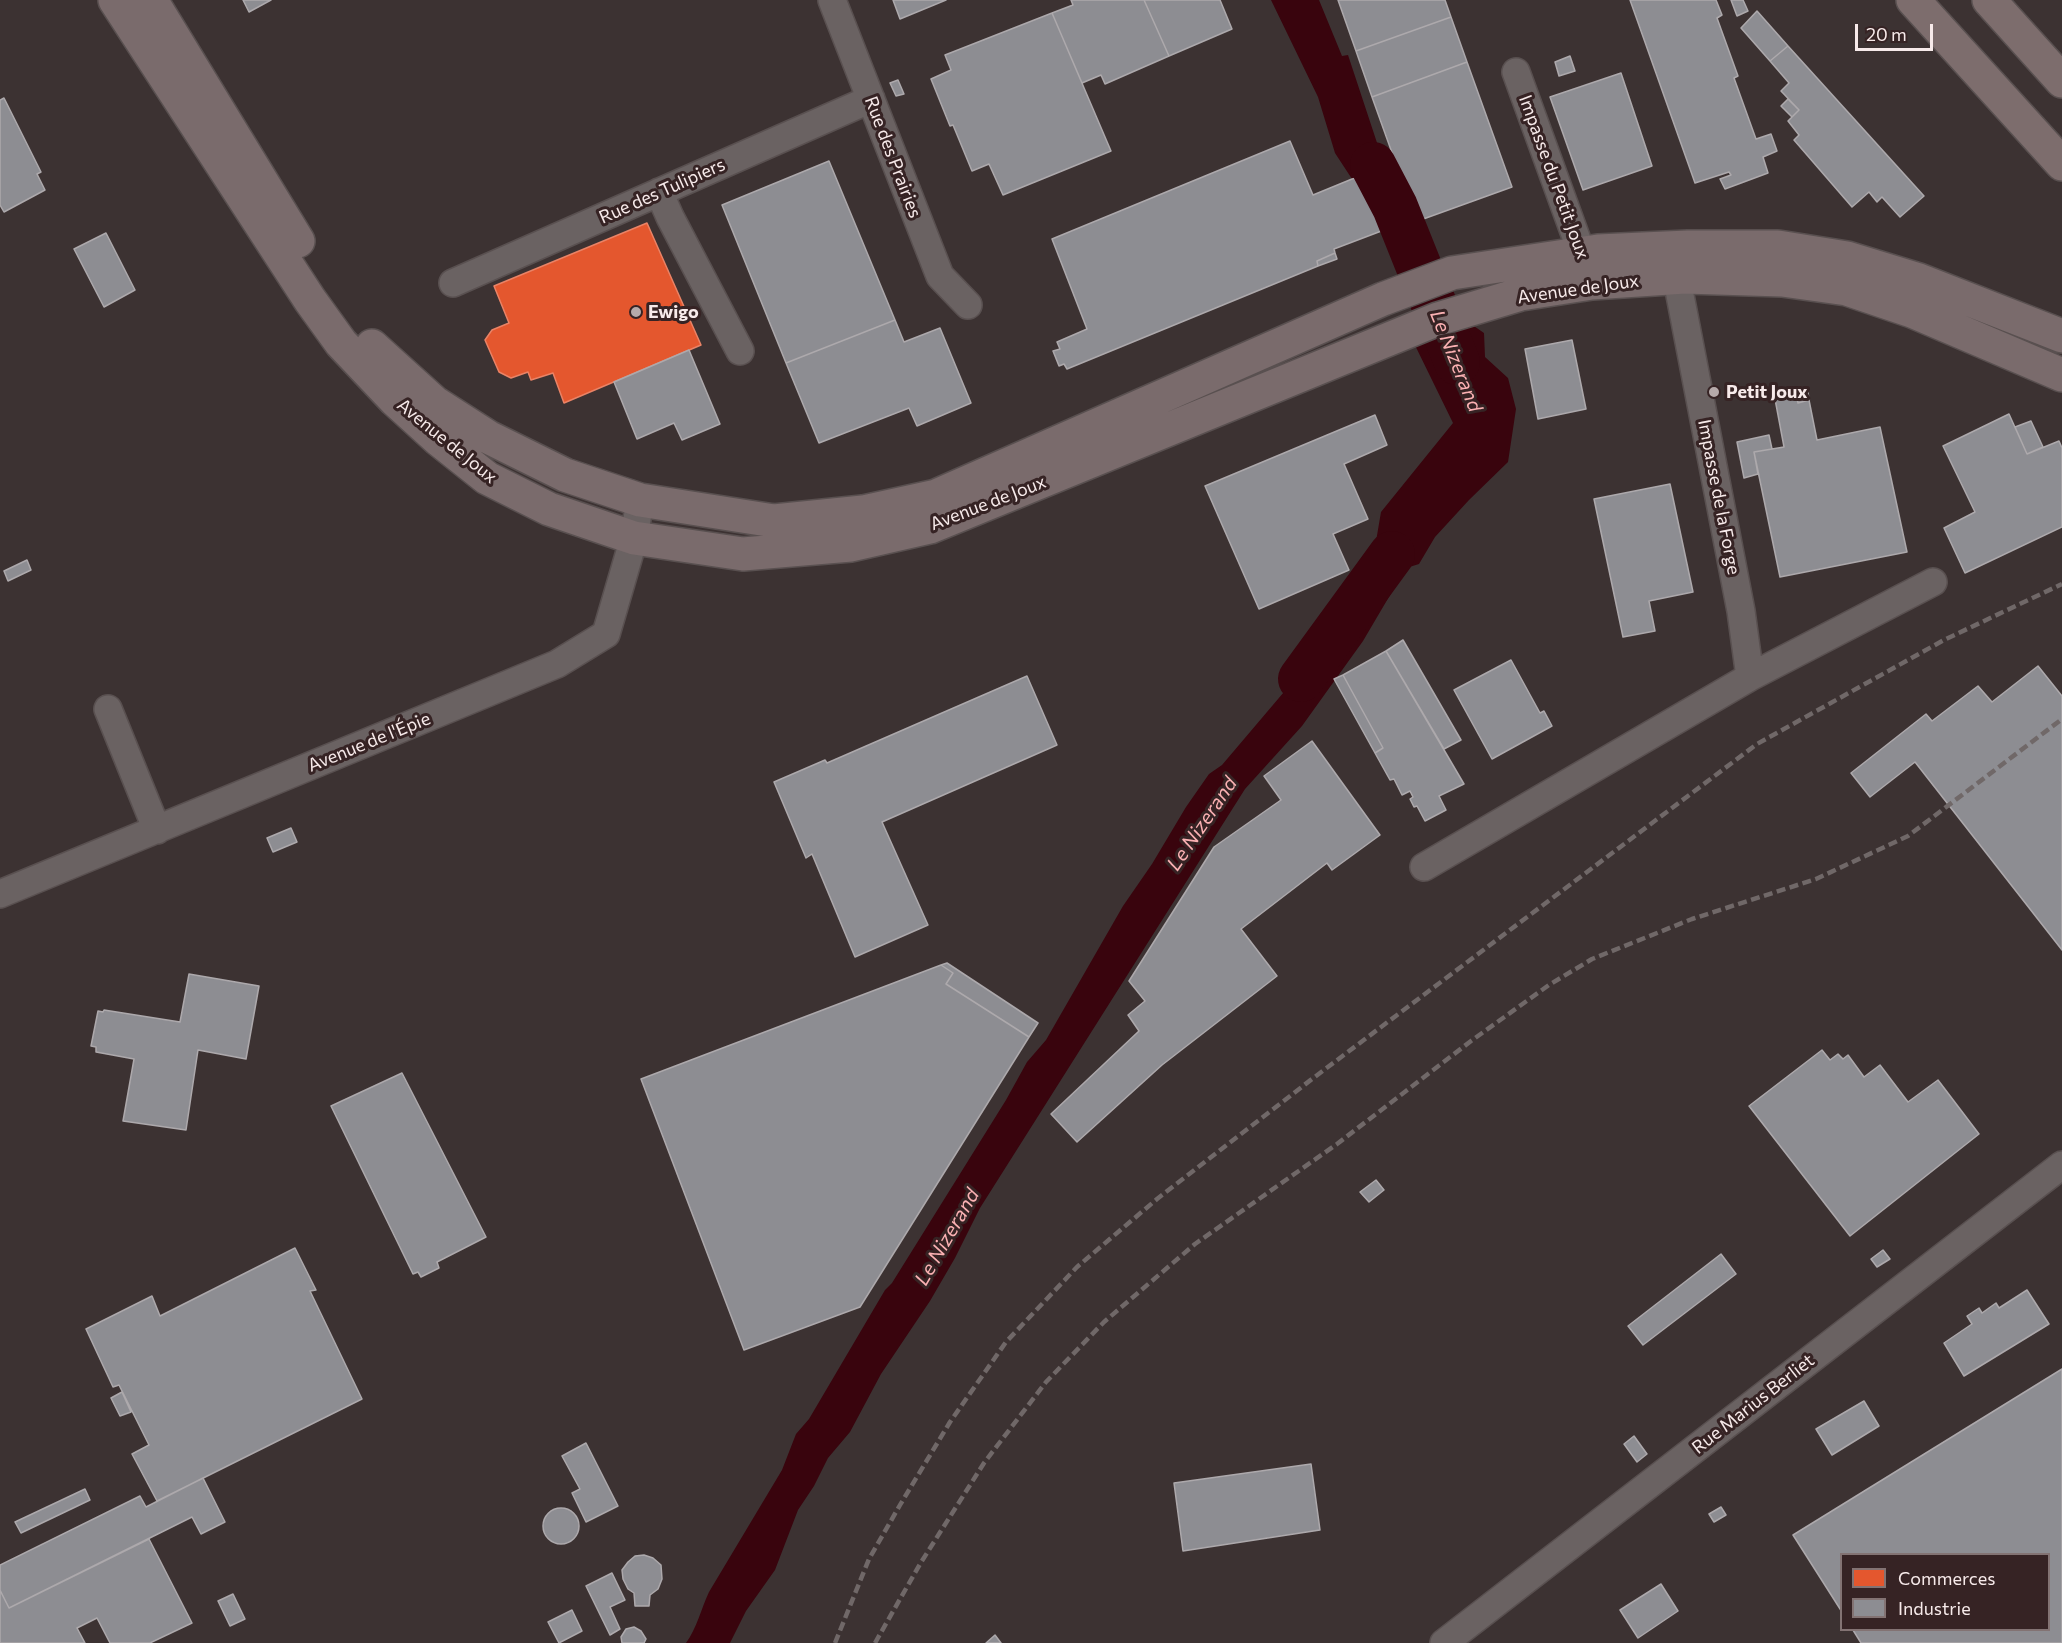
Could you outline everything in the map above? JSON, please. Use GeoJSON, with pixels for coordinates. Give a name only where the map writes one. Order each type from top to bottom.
{"type":"FeatureCollection","features":[{"type":"Feature","properties":{"kind":"highway"},"geometry":{"type":"LineString","coordinates":[[1913,0],[2062,164]]}},
{"type":"Feature","properties":{"kind":"highway"},"geometry":{"type":"LineString","coordinates":[[1989,0],[2062,81]]}},
{"type":"Feature","properties":{"kind":"main road","name":"Avenue de Joux"},"geometry":{"type":"LineString","coordinates":[[116,0],[309,300],[341,343],[395,400],[438,439],[487,478],[549,509],[634,538],[743,554],[851,545],[930,527],[1395,336],[1466,310],[1521,294],[1587,268]]}},
{"type":"Feature","properties":{"kind":"main road","name":"Avenue de Joux"},"geometry":{"type":"LineString","coordinates":[[152,0],[336,301],[378,353],[435,403],[488,437],[565,475],[640,500],[774,521],[863,512],[936,496],[1383,299],[1452,273],[1673,262],[1778,247],[1847,258],[1919,280],[2062,336]]}},
{"type":"Feature","properties":{"kind":"main road","name":"Avenue de Joux"},"geometry":{"type":"LineString","coordinates":[[1673,262],[1847,289],[1912,311],[2062,375]]}},
{"type":"Feature","properties":{"kind":"street","name":"Rue des Prairies"},"geometry":{"type":"LineString","coordinates":[[832,0],[940,276],[968,305]]}},
{"type":"Feature","properties":{"kind":"street","name":"Impasse du Petit Joux"},"geometry":{"type":"LineString","coordinates":[[1516,72],[1587,268]]}},
{"type":"Feature","properties":{"kind":"street","name":"Rue des Tulipiers"},"geometry":{"type":"LineString","coordinates":[[453,283],[871,99]]}},
{"type":"Feature","properties":{"kind":"street"},"geometry":{"type":"LineString","coordinates":[[659,192],[740,351]]}},
{"type":"Feature","properties":{"kind":"street","name":"Impasse de la Forge"},"geometry":{"type":"LineString","coordinates":[[1673,262],[1741,611],[1750,677]]}},
{"type":"Feature","properties":{"kind":"street","name":"Avenue de l'Épie"},"geometry":{"type":"LineString","coordinates":[[0,894],[557,664],[606,634],[634,538],[640,500]]}},
{"type":"Feature","properties":{"kind":"street"},"geometry":{"type":"LineString","coordinates":[[1424,867],[1750,677],[1933,582]]}},
{"type":"Feature","properties":{"kind":"street"},"geometry":{"type":"LineString","coordinates":[[108,709],[157,830]]}},
{"type":"Feature","properties":{"kind":"street","name":"Rue Marius Berliet"},"geometry":{"type":"LineString","coordinates":[[1444,1643],[2062,1165]]}},
{"type":"Feature","properties":{"kind":"water"},"geometry":{"type":"Polygon","coordinates":[[[1271,0],[1319,0],[1342,56],[1348,55],[1385,167],[1366,176],[1352,179],[1335,153],[1318,97],[1271,0]]]}},
{"type":"Feature","properties":{"kind":"water"},"geometry":{"type":"Polygon","coordinates":[[[1455,313],[1484,333],[1485,357],[1508,378],[1516,409],[1508,462],[1435,537],[1419,564],[1403,569],[1389,587],[1393,590],[1363,641],[1302,726],[1245,789],[980,1208],[955,1258],[930,1301],[881,1374],[850,1432],[828,1458],[814,1486],[798,1510],[775,1570],[746,1611],[730,1643],[686,1643],[709,1592],[782,1470],[796,1434],[809,1419],[885,1290],[892,1283],[1006,1100],[1027,1062],[1046,1040],[1123,906],[1152,864],[1186,807],[1209,774],[1222,765],[1351,613],[1372,565],[1381,512],[1453,423],[1410,335],[1455,313]]]}},
{"type":"Feature","properties":{"kind":"building: Commerces"},"geometry":{"type":"Polygon","coordinates":[[[647,223],[701,345],[564,403],[553,373],[531,380],[528,372],[511,378],[499,372],[485,340],[492,330],[509,323],[494,286],[647,223]]]}},
{"type":"Feature","properties":{"kind":"building: Industrie"},"geometry":{"type":"Polygon","coordinates":[[[243,0],[271,0],[249,12],[243,0]]]}},
{"type":"Feature","properties":{"kind":"building: Industrie"},"geometry":{"type":"Polygon","coordinates":[[[893,0],[946,0],[900,19],[893,0]]]}},
{"type":"Feature","properties":{"kind":"building: Industrie"},"geometry":{"type":"Polygon","coordinates":[[[1071,0],[1144,0],[1169,56],[1105,84],[1101,75],[1082,83],[1052,13],[1073,5],[1071,0]]]}},
{"type":"Feature","properties":{"kind":"building: Industrie"},"geometry":{"type":"Polygon","coordinates":[[[1144,0],[1220,0],[1232,29],[1169,56],[1144,0]]]}},
{"type":"Feature","properties":{"kind":"building: Industrie"},"geometry":{"type":"Polygon","coordinates":[[[1338,0],[1445,0],[1451,17],[1356,51],[1338,0]]]}},
{"type":"Feature","properties":{"kind":"building: Industrie"},"geometry":{"type":"Polygon","coordinates":[[[1630,0],[1716,0],[1722,15],[1717,18],[1738,76],[1734,78],[1756,139],[1771,134],[1777,151],[1763,157],[1768,173],[1725,189],[1720,179],[1731,175],[1729,172],[1695,183],[1630,0]]]}},
{"type":"Feature","properties":{"kind":"building: Industrie"},"geometry":{"type":"Polygon","coordinates":[[[1731,0],[1743,0],[1748,11],[1737,16],[1731,0]]]}},
{"type":"Feature","properties":{"kind":"building: Industrie"},"geometry":{"type":"Polygon","coordinates":[[[1757,11],[1788,46],[1770,61],[1741,28],[1757,11]]]}},
{"type":"Feature","properties":{"kind":"building: Industrie"},"geometry":{"type":"Polygon","coordinates":[[[1052,13],[1111,151],[1003,195],[989,164],[972,171],[931,79],[951,70],[945,55],[1052,13]]]}},
{"type":"Feature","properties":{"kind":"building: Industrie"},"geometry":{"type":"Polygon","coordinates":[[[1451,17],[1467,62],[1372,97],[1356,51],[1451,17]]]}},
{"type":"Feature","properties":{"kind":"building: Industrie"},"geometry":{"type":"Polygon","coordinates":[[[1788,46],[1924,196],[1900,217],[1882,197],[1877,202],[1869,192],[1852,207],[1794,140],[1799,135],[1788,121],[1799,110],[1781,91],[1789,83],[1770,61],[1788,46]]]}},
{"type":"Feature","properties":{"kind":"building: Industrie"},"geometry":{"type":"Polygon","coordinates":[[[1570,56],[1575,71],[1559,76],[1555,62],[1570,56]]]}},
{"type":"Feature","properties":{"kind":"building: Industrie"},"geometry":{"type":"Polygon","coordinates":[[[1467,62],[1512,187],[1415,222],[1414,218],[1384,230],[1370,199],[1366,176],[1396,164],[1372,97],[1467,62]]]}},
{"type":"Feature","properties":{"kind":"building: Industrie"},"geometry":{"type":"Polygon","coordinates":[[[1621,73],[1652,166],[1583,190],[1550,97],[1621,73]]]}},
{"type":"Feature","properties":{"kind":"building: Industrie"},"geometry":{"type":"Polygon","coordinates":[[[898,80],[904,94],[896,96],[890,83],[898,80]]]}},
{"type":"Feature","properties":{"kind":"building: Industrie"},"geometry":{"type":"Polygon","coordinates":[[[4,98],[41,172],[37,174],[45,190],[4,212],[0,205],[0,100],[4,98]]]}},
{"type":"Feature","properties":{"kind":"building: Industrie"},"geometry":{"type":"Polygon","coordinates":[[[1788,99],[1799,110],[1792,117],[1781,106],[1788,99]]]}},
{"type":"Feature","properties":{"kind":"building: Industrie"},"geometry":{"type":"Polygon","coordinates":[[[1290,141],[1313,195],[1352,179],[1366,176],[1370,199],[1384,230],[1334,249],[1335,253],[1317,261],[1318,266],[1067,369],[1064,364],[1059,366],[1053,351],[1060,349],[1057,342],[1087,329],[1052,239],[1290,141]]]}},
{"type":"Feature","properties":{"kind":"building: Industrie"},"geometry":{"type":"Polygon","coordinates":[[[829,161],[895,320],[786,363],[722,205],[829,161]]]}},
{"type":"Feature","properties":{"kind":"building: Industrie"},"geometry":{"type":"Polygon","coordinates":[[[106,233],[135,290],[104,307],[74,249],[106,233]]]}},
{"type":"Feature","properties":{"kind":"building: Industrie"},"geometry":{"type":"Polygon","coordinates":[[[1335,253],[1337,259],[1318,266],[1317,261],[1335,253]]]}},
{"type":"Feature","properties":{"kind":"building: Industrie"},"geometry":{"type":"Polygon","coordinates":[[[895,320],[904,342],[940,328],[971,403],[917,426],[909,408],[819,443],[786,363],[895,320]]]}},
{"type":"Feature","properties":{"kind":"building: Industrie"},"geometry":{"type":"Polygon","coordinates":[[[1572,340],[1586,409],[1538,419],[1525,349],[1572,340]]]}},
{"type":"Feature","properties":{"kind":"building: Industrie"},"geometry":{"type":"Polygon","coordinates":[[[689,350],[720,424],[682,440],[674,423],[637,439],[614,382],[689,350]]]}},
{"type":"Feature","properties":{"kind":"building: Industrie"},"geometry":{"type":"Polygon","coordinates":[[[1808,392],[1809,400],[1798,403],[1796,394],[1808,392]]]}},
{"type":"Feature","properties":{"kind":"building: Industrie"},"geometry":{"type":"Polygon","coordinates":[[[1796,394],[1798,403],[1809,400],[1817,440],[1880,427],[1907,552],[1780,577],[1754,452],[1784,447],[1775,399],[1796,394]]]}},
{"type":"Feature","properties":{"kind":"building: Industrie"},"geometry":{"type":"Polygon","coordinates":[[[2009,414],[2027,454],[2059,441],[2062,448],[2062,527],[1965,573],[1944,528],[1975,512],[1943,446],[2009,414]]]}},
{"type":"Feature","properties":{"kind":"building: Industrie"},"geometry":{"type":"Polygon","coordinates":[[[1375,415],[1387,445],[1344,464],[1368,519],[1333,534],[1349,570],[1259,609],[1205,486],[1375,415]]]}},
{"type":"Feature","properties":{"kind":"building: Industrie"},"geometry":{"type":"Polygon","coordinates":[[[2031,421],[2043,447],[2027,454],[2015,427],[2031,421]]]}},
{"type":"Feature","properties":{"kind":"building: Industrie"},"geometry":{"type":"Polygon","coordinates":[[[1769,435],[1772,449],[1754,452],[1758,474],[1744,478],[1737,442],[1769,435]]]}},
{"type":"Feature","properties":{"kind":"building: Industrie"},"geometry":{"type":"Polygon","coordinates":[[[1670,484],[1693,592],[1649,601],[1655,631],[1623,637],[1594,499],[1670,484]]]}},
{"type":"Feature","properties":{"kind":"building: Industrie"},"geometry":{"type":"Polygon","coordinates":[[[27,560],[31,570],[8,581],[4,571],[27,560]]]}},
{"type":"Feature","properties":{"kind":"building: Industrie"},"geometry":{"type":"Polygon","coordinates":[[[1403,640],[1461,740],[1444,749],[1386,651],[1403,640]]]}},
{"type":"Feature","properties":{"kind":"building: Industrie"},"geometry":{"type":"Polygon","coordinates":[[[1386,651],[1464,784],[1439,796],[1446,810],[1425,821],[1417,806],[1414,807],[1410,799],[1413,797],[1410,791],[1402,795],[1394,779],[1390,780],[1375,753],[1383,748],[1343,675],[1386,651]]]}},
{"type":"Feature","properties":{"kind":"building: Industrie"},"geometry":{"type":"Polygon","coordinates":[[[1511,660],[1540,713],[1544,711],[1552,726],[1492,759],[1454,690],[1511,660]]]}},
{"type":"Feature","properties":{"kind":"building: Industrie"},"geometry":{"type":"Polygon","coordinates":[[[2038,666],[2062,696],[2062,950],[1915,762],[1870,797],[1851,773],[1926,714],[1932,721],[1978,686],[1992,702],[2038,666]]]}},
{"type":"Feature","properties":{"kind":"building: Industrie"},"geometry":{"type":"Polygon","coordinates":[[[1343,675],[1383,748],[1375,753],[1334,679],[1343,675]]]}},
{"type":"Feature","properties":{"kind":"building: Industrie"},"geometry":{"type":"Polygon","coordinates":[[[1027,676],[1057,745],[882,822],[928,925],[855,957],[812,854],[806,858],[774,782],[825,760],[827,763],[1027,676]]]}},
{"type":"Feature","properties":{"kind":"building: Industrie"},"geometry":{"type":"Polygon","coordinates":[[[1312,741],[1380,835],[1332,870],[1327,863],[1241,929],[1277,976],[1162,1065],[1077,1142],[1051,1114],[1139,1031],[1128,1015],[1145,1001],[1129,981],[1214,847],[1281,800],[1264,776],[1312,741]]]}},
{"type":"Feature","properties":{"kind":"building: Industrie"},"geometry":{"type":"Polygon","coordinates":[[[291,828],[297,842],[273,852],[267,838],[291,828]]]}},
{"type":"Feature","properties":{"kind":"building: Industrie"},"geometry":{"type":"Polygon","coordinates":[[[947,963],[1038,1023],[1029,1037],[946,984],[953,973],[941,965],[947,963]]]}},
{"type":"Feature","properties":{"kind":"building: Industrie"},"geometry":{"type":"Polygon","coordinates":[[[941,965],[953,973],[946,984],[1029,1037],[860,1307],[744,1350],[641,1079],[941,965]]]}},
{"type":"Feature","properties":{"kind":"building: Industrie"},"geometry":{"type":"Polygon","coordinates":[[[189,974],[259,986],[246,1059],[198,1050],[186,1130],[123,1121],[134,1059],[96,1052],[96,1047],[91,1046],[98,1011],[180,1022],[189,974]]]}},
{"type":"Feature","properties":{"kind":"building: Industrie"},"geometry":{"type":"Polygon","coordinates":[[[1822,1050],[1830,1060],[1838,1054],[1843,1059],[1848,1055],[1864,1077],[1880,1065],[1908,1102],[1938,1080],[1979,1134],[1850,1236],[1749,1106],[1822,1050]]]}},
{"type":"Feature","properties":{"kind":"building: Industrie"},"geometry":{"type":"Polygon","coordinates":[[[402,1073],[486,1237],[437,1262],[439,1268],[421,1277],[418,1272],[413,1274],[331,1106],[402,1073]]]}},
{"type":"Feature","properties":{"kind":"building: Industrie"},"geometry":{"type":"Polygon","coordinates":[[[1376,1180],[1384,1190],[1369,1202],[1360,1192],[1376,1180]]]}},
{"type":"Feature","properties":{"kind":"building: Industrie"},"geometry":{"type":"Polygon","coordinates":[[[295,1248],[316,1290],[310,1291],[362,1399],[157,1501],[132,1454],[149,1445],[119,1385],[113,1387],[86,1329],[152,1296],[160,1316],[295,1248]]]}},
{"type":"Feature","properties":{"kind":"building: Industrie"},"geometry":{"type":"Polygon","coordinates":[[[1883,1250],[1890,1259],[1877,1267],[1871,1259],[1883,1250]]]}},
{"type":"Feature","properties":{"kind":"building: Industrie"},"geometry":{"type":"Polygon","coordinates":[[[1721,1254],[1736,1274],[1643,1345],[1628,1326],[1721,1254]]]}},
{"type":"Feature","properties":{"kind":"building: Industrie"},"geometry":{"type":"Polygon","coordinates":[[[2027,1290],[2049,1324],[1964,1376],[1944,1343],[1972,1324],[1967,1316],[1979,1308],[1982,1313],[1996,1303],[1999,1308],[2027,1290]]]}},
{"type":"Feature","properties":{"kind":"building: Industrie"},"geometry":{"type":"Polygon","coordinates":[[[2062,1369],[2062,1643],[1861,1643],[1854,1631],[2050,1631],[2050,1553],[1840,1553],[1840,1609],[1793,1535],[2062,1369]]]}},
{"type":"Feature","properties":{"kind":"building: Industrie"},"geometry":{"type":"Polygon","coordinates":[[[122,1392],[131,1412],[120,1416],[111,1398],[122,1392]]]}},
{"type":"Feature","properties":{"kind":"building: Industrie"},"geometry":{"type":"Polygon","coordinates":[[[1864,1401],[1879,1426],[1832,1455],[1816,1429],[1864,1401]]]}},
{"type":"Feature","properties":{"kind":"building: Industrie"},"geometry":{"type":"Polygon","coordinates":[[[1634,1436],[1647,1454],[1637,1462],[1624,1444],[1634,1436]]]}},
{"type":"Feature","properties":{"kind":"building: Industrie"},"geometry":{"type":"Polygon","coordinates":[[[586,1443],[618,1506],[586,1522],[572,1493],[580,1489],[562,1456],[586,1443]]]}},
{"type":"Feature","properties":{"kind":"building: Industrie"},"geometry":{"type":"Polygon","coordinates":[[[1311,1464],[1320,1530],[1183,1551],[1174,1483],[1311,1464]]]}},
{"type":"Feature","properties":{"kind":"building: Industrie"},"geometry":{"type":"Polygon","coordinates":[[[203,1478],[225,1522],[201,1534],[192,1517],[9,1608],[0,1590],[0,1565],[140,1496],[146,1507],[203,1478]]]}},
{"type":"Feature","properties":{"kind":"building: Industrie"},"geometry":{"type":"Polygon","coordinates":[[[85,1489],[90,1500],[21,1533],[15,1522],[85,1489]]]}},
{"type":"Feature","properties":{"kind":"building: Industrie"},"geometry":{"type":"Polygon","coordinates":[[[1721,1507],[1726,1515],[1714,1522],[1709,1514],[1721,1507]]]}},
{"type":"Feature","properties":{"kind":"building: Industrie"},"geometry":{"type":"Polygon","coordinates":[[[561,1508],[574,1513],[579,1526],[574,1539],[561,1544],[548,1539],[543,1526],[548,1513],[561,1508]]]}},
{"type":"Feature","properties":{"kind":"building: Industrie"},"geometry":{"type":"Polygon","coordinates":[[[149,1539],[192,1623],[150,1643],[110,1643],[97,1618],[77,1628],[85,1643],[0,1643],[0,1590],[9,1608],[149,1539]]]}},
{"type":"Feature","properties":{"kind":"building: Industrie"},"geometry":{"type":"Polygon","coordinates":[[[644,1555],[653,1558],[661,1565],[662,1579],[658,1589],[650,1595],[649,1606],[635,1606],[634,1593],[628,1589],[622,1570],[635,1556],[644,1555]]]}},
{"type":"Feature","properties":{"kind":"building: Industrie"},"geometry":{"type":"Polygon","coordinates":[[[612,1573],[625,1600],[610,1607],[620,1629],[610,1635],[586,1586],[612,1573]]]}},
{"type":"Feature","properties":{"kind":"building: Industrie"},"geometry":{"type":"Polygon","coordinates":[[[1661,1584],[1678,1611],[1638,1638],[1620,1610],[1661,1584]]]}},
{"type":"Feature","properties":{"kind":"building: Industrie"},"geometry":{"type":"Polygon","coordinates":[[[233,1594],[245,1619],[230,1626],[218,1601],[233,1594]]]}},
{"type":"Feature","properties":{"kind":"building: Industrie"},"geometry":{"type":"Polygon","coordinates":[[[572,1610],[582,1631],[559,1643],[548,1622],[572,1610]]]}},
{"type":"Feature","properties":{"kind":"building: Industrie"},"geometry":{"type":"Polygon","coordinates":[[[634,1627],[641,1631],[646,1639],[644,1643],[622,1643],[621,1637],[626,1629],[634,1627]]]}},
{"type":"Feature","properties":{"kind":"building: Industrie"},"geometry":{"type":"Polygon","coordinates":[[[995,1635],[1001,1643],[986,1643],[995,1635]]]}},
{"type":"Feature","properties":{"kind":"waterway","name":"Le Nizerand"},"geometry":{"type":"LineString","coordinates":[[1373,165],[1395,207],[1457,362]]}},
{"type":"Feature","properties":{"kind":"waterway","name":"Le Nizerand"},"geometry":{"type":"LineString","coordinates":[[1301,679],[1392,554]]}},
{"type":"Feature","properties":{"kind":"railway"},"geometry":{"type":"LineString","coordinates":[[835,1643],[869,1559],[950,1422],[1006,1342],[1077,1267],[1157,1199],[1312,1079],[1757,744],[1944,640],[2062,584]]}},
{"type":"Feature","properties":{"kind":"railway"},"geometry":{"type":"LineString","coordinates":[[875,1643],[920,1564],[984,1463],[1046,1382],[1104,1322],[1195,1244],[1337,1144],[1471,1041],[1549,985],[1592,959],[1692,919],[1816,879],[1908,836],[2062,719]]}},
{"type":"Feature","properties":{"kind":"place","name":"Ewigo"},"geometry":{"type":"Point","coordinates":[636,312]}},
{"type":"Feature","properties":{"kind":"place","name":"Petit Joux"},"geometry":{"type":"Point","coordinates":[1714,392]}}]}
